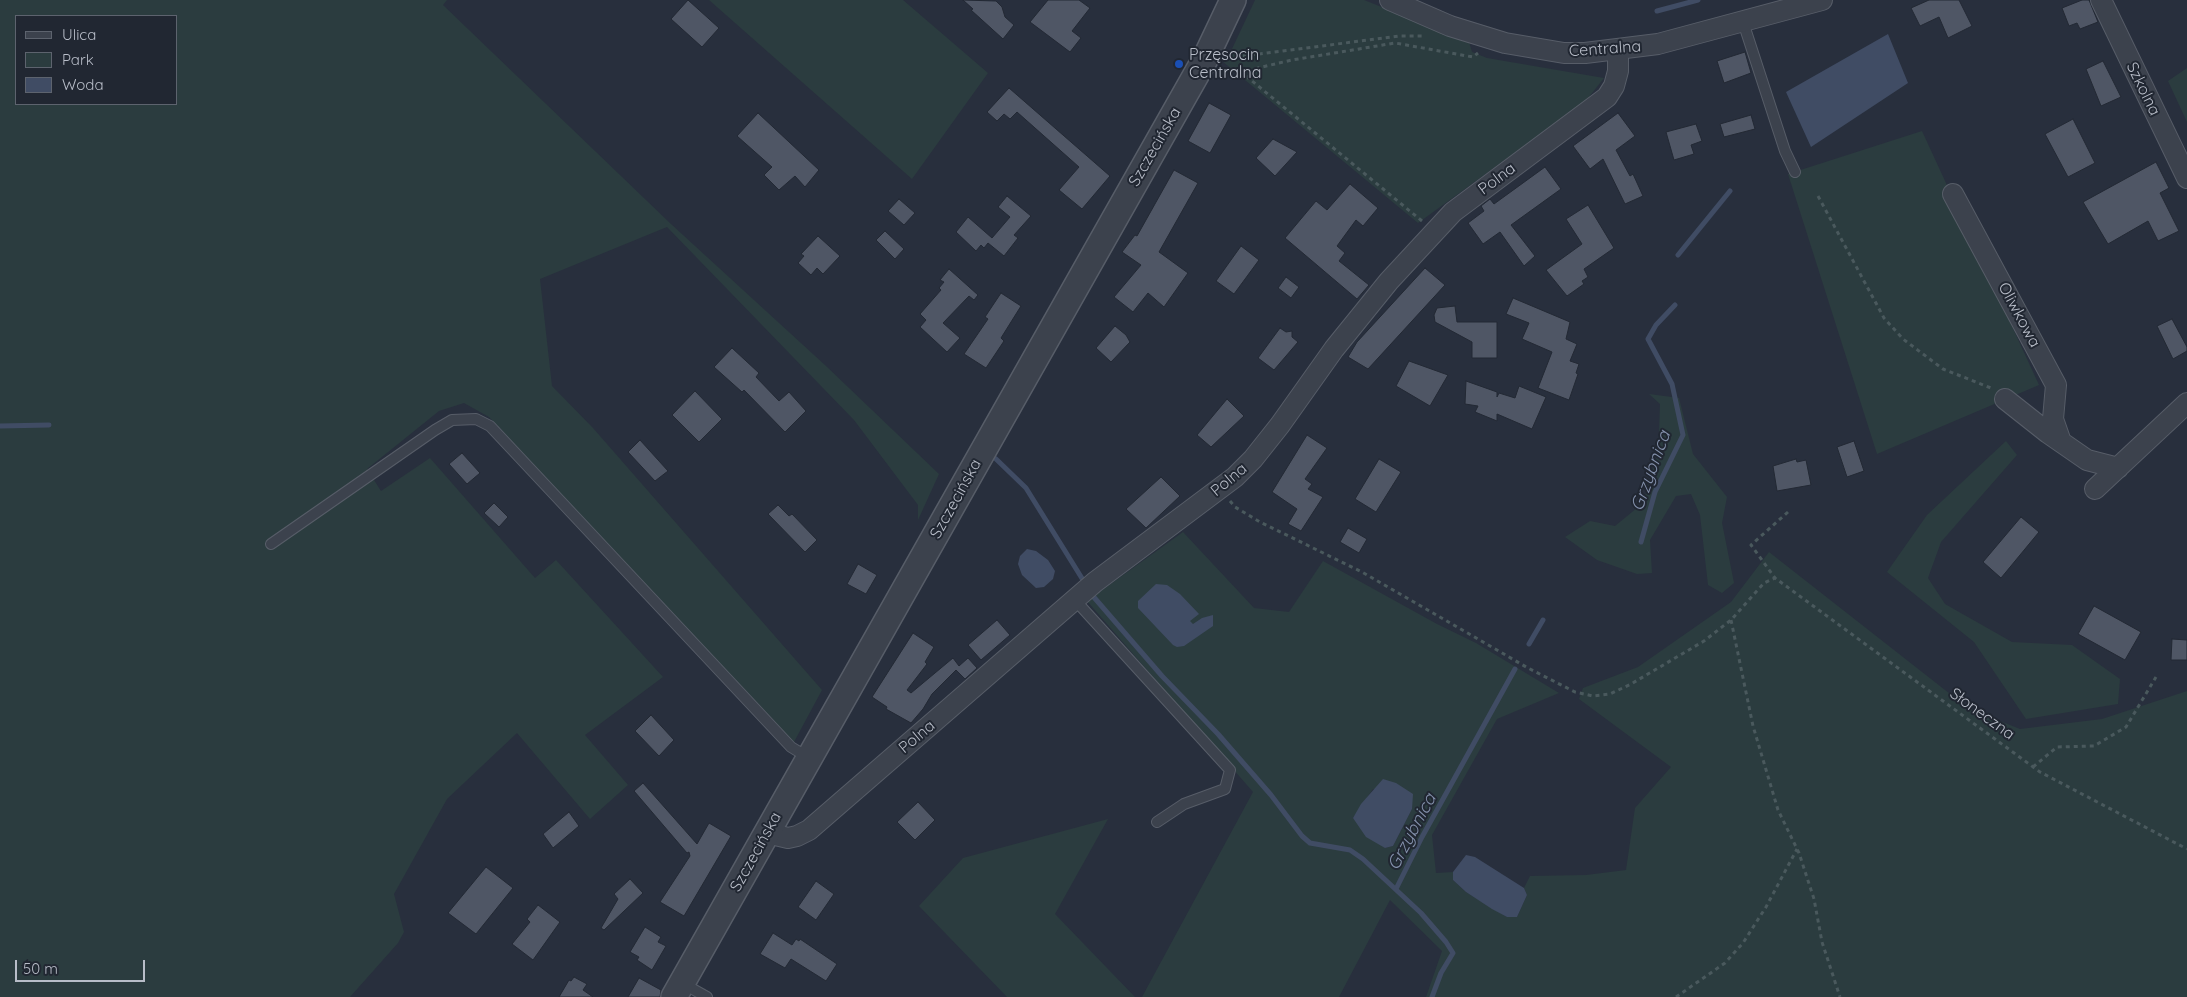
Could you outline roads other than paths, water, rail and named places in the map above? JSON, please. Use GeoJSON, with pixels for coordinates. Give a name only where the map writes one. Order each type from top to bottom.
{"type":"FeatureCollection","features":[{"type":"Feature","properties":{"kind":"street","name":"Szczecińska"},"geometry":{"type":"LineString","coordinates":[[678,990],[1205,59],[1234,0]]}},
{"type":"Feature","properties":{"kind":"street","name":"Centralna"},"geometry":{"type":"LineString","coordinates":[[1390,0],[1454,27],[1494,40],[1564,52],[1618,50],[1658,44],[1822,0]]}},
{"type":"Feature","properties":{"kind":"street","name":"Szkolna"},"geometry":{"type":"LineString","coordinates":[[2101,0],[2187,178]]}},
{"type":"Feature","properties":{"kind":"street","name":"Polna"},"geometry":{"type":"LineString","coordinates":[[767,833],[788,838],[798,836],[809,830],[1110,570],[1219,489],[1253,459],[1280,425],[1334,349],[1389,281],[1453,212],[1607,97],[1614,86],[1618,71],[1618,50]]}},
{"type":"Feature","properties":{"kind":"street","name":"Oliwkowa"},"geometry":{"type":"LineString","coordinates":[[1953,194],[2056,385],[2053,419],[2061,442]]}},
{"type":"Feature","properties":{"kind":"street"},"geometry":{"type":"LineString","coordinates":[[2005,399],[2088,460],[2118,468]]}},
{"type":"Feature","properties":{"kind":"street"},"geometry":{"type":"LineString","coordinates":[[2095,489],[2187,403]]}},
{"type":"Feature","properties":{"kind":"lane"},"geometry":{"type":"LineString","coordinates":[[1743,22],[1784,151],[1795,172]]}},
{"type":"Feature","properties":{"kind":"lane"},"geometry":{"type":"LineString","coordinates":[[271,544],[435,430],[452,420],[476,419],[490,426],[791,747],[809,758]]}},
{"type":"Feature","properties":{"kind":"lane"},"geometry":{"type":"LineString","coordinates":[[1075,600],[1230,770],[1225,789],[1184,804],[1157,822]]}},
{"type":"Feature","properties":{"kind":"lane"},"geometry":{"type":"LineString","coordinates":[[678,990],[707,997]]}},
{"type":"Feature","properties":{"kind":"water"},"geometry":{"type":"Polygon","coordinates":[[[1888,34],[1908,83],[1811,147],[1786,92],[1888,34]]]}},
{"type":"Feature","properties":{"kind":"water"},"geometry":{"type":"Polygon","coordinates":[[[1027,549],[1036,551],[1048,560],[1055,571],[1053,579],[1044,587],[1036,588],[1022,575],[1018,564],[1020,556],[1027,549]]]}},
{"type":"Feature","properties":{"kind":"water"},"geometry":{"type":"Polygon","coordinates":[[[1156,584],[1167,585],[1180,594],[1199,614],[1190,621],[1193,624],[1202,618],[1213,615],[1213,626],[1184,646],[1177,647],[1173,645],[1138,608],[1138,601],[1156,584]]]}},
{"type":"Feature","properties":{"kind":"water"},"geometry":{"type":"Polygon","coordinates":[[[1383,779],[1396,783],[1413,794],[1412,809],[1393,846],[1385,848],[1366,837],[1353,818],[1361,804],[1383,779]]]}},
{"type":"Feature","properties":{"kind":"water"},"geometry":{"type":"Polygon","coordinates":[[[1466,855],[1475,857],[1524,888],[1527,895],[1517,917],[1507,917],[1492,909],[1466,892],[1453,880],[1453,872],[1466,855]]]}},
{"type":"Feature","properties":{"kind":"waterway","name":"Grzybnica"},"geometry":{"type":"LineString","coordinates":[[1657,11],[1698,0]]}},
{"type":"Feature","properties":{"kind":"waterway","name":"Grzybnica"},"geometry":{"type":"LineString","coordinates":[[1678,255],[1730,191]]}},
{"type":"Feature","properties":{"kind":"waterway","name":"Grzybnica"},"geometry":{"type":"LineString","coordinates":[[1641,542],[1655,492],[1683,435],[1672,384],[1648,339],[1656,325],[1675,305]]}},
{"type":"Feature","properties":{"kind":"waterway"},"geometry":{"type":"LineString","coordinates":[[0,426],[49,425]]}},
{"type":"Feature","properties":{"kind":"waterway"},"geometry":{"type":"LineString","coordinates":[[996,459],[1026,488],[1083,580]]}},
{"type":"Feature","properties":{"kind":"waterway"},"geometry":{"type":"LineString","coordinates":[[1092,595],[1162,676],[1218,734],[1271,795],[1302,836],[1310,843],[1350,850],[1363,859],[1421,913],[1446,942],[1453,953],[1441,973],[1432,997]]}},
{"type":"Feature","properties":{"kind":"waterway","name":"Grzybnica"},"geometry":{"type":"LineString","coordinates":[[1529,644],[1543,620]]}},
{"type":"Feature","properties":{"kind":"waterway","name":"Grzybnica"},"geometry":{"type":"LineString","coordinates":[[1396,889],[1422,837],[1515,669]]}},
{"type":"Feature","properties":{"kind":"place","name":"Przęsocin Centralna"},"geometry":{"type":"Point","coordinates":[1179,64]}}]}
